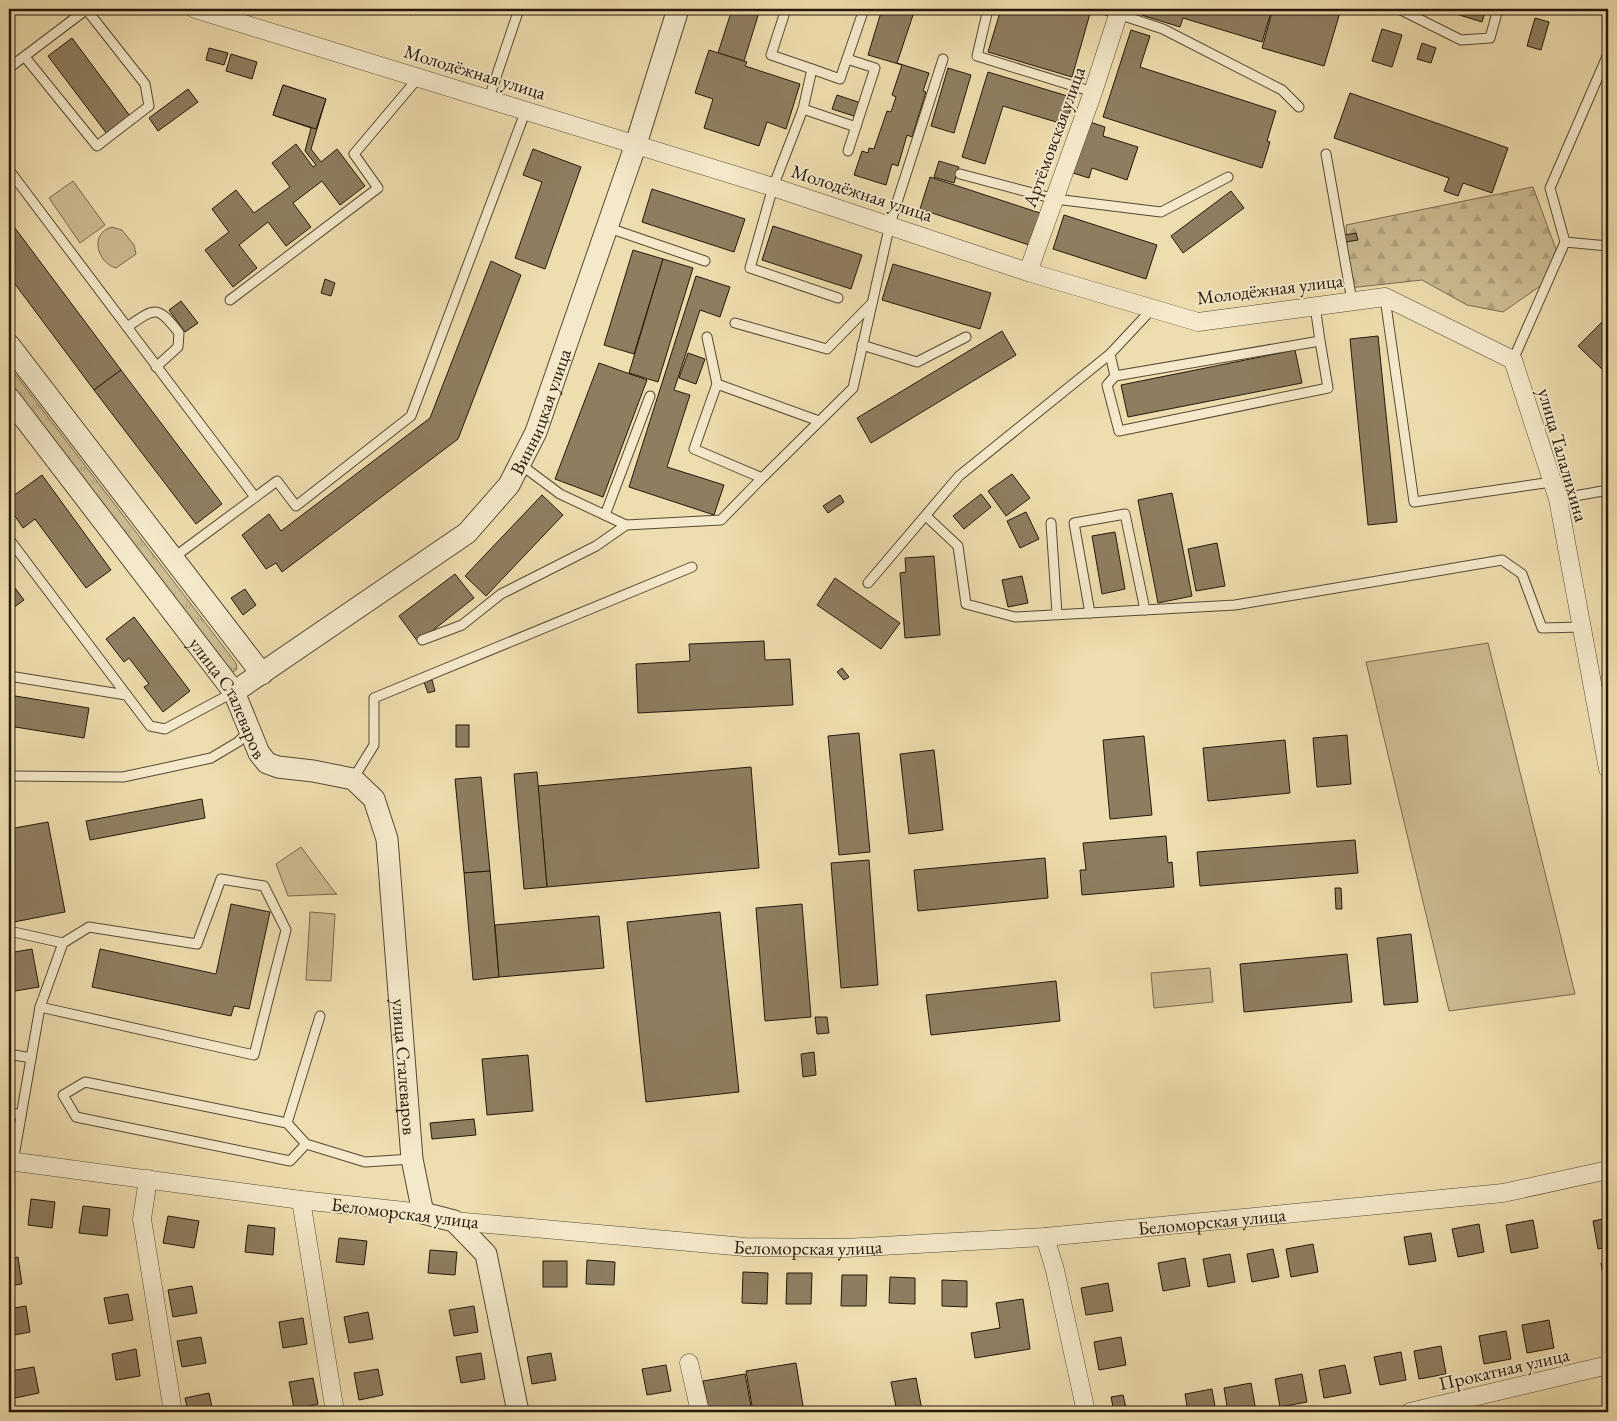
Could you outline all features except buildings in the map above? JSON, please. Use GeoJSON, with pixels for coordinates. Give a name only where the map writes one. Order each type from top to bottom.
{"type":"FeatureCollection","features":[{"type":"Feature","properties":{"kind":"street","name":"Молодёжная улица"},"geometry":{"type":"LineString","coordinates":[[195,9],[219,12],[890,224],[1028,272],[1198,322],[1385,297]]}},
{"type":"Feature","properties":{"kind":"street","name":"Винницкая улица"},"geometry":{"type":"LineString","coordinates":[[234,692],[467,533],[509,485],[536,432],[636,144],[678,9]]}},
{"type":"Feature","properties":{"kind":"street","name":"Артёмовская улица"},"geometry":{"type":"LineString","coordinates":[[1028,272],[1093,92],[1110,12]]}},
{"type":"Feature","properties":{"kind":"street"},"geometry":{"type":"LineString","coordinates":[[1385,297],[1513,360]]}},
{"type":"Feature","properties":{"kind":"street","name":"улица Сталеваров"},"geometry":{"type":"LineString","coordinates":[[9,345],[262,674]]}},
{"type":"Feature","properties":{"kind":"street","name":"улица Талалихина"},"geometry":{"type":"LineString","coordinates":[[1513,360],[1555,491],[1608,769]]}},
{"type":"Feature","properties":{"kind":"street","name":"улица Сталеваров"},"geometry":{"type":"LineString","coordinates":[[9,398],[234,692],[258,754],[267,763],[278,767],[313,770],[353,779],[374,800],[387,839],[412,1159],[423,1213]]}},
{"type":"Feature","properties":{"kind":"street","name":"Беломорская улица"},"geometry":{"type":"LineString","coordinates":[[11,1162],[301,1200],[423,1213],[454,1221],[745,1247],[845,1248],[1046,1237],[1503,1193],[1608,1170]]}},
{"type":"Feature","properties":{"kind":"street"},"geometry":{"type":"LineString","coordinates":[[148,1179],[142,1219],[173,1412]]}},
{"type":"Feature","properties":{"kind":"street"},"geometry":{"type":"LineString","coordinates":[[301,1200],[335,1412]]}},
{"type":"Feature","properties":{"kind":"street"},"geometry":{"type":"LineString","coordinates":[[454,1221],[486,1254],[518,1412]]}},
{"type":"Feature","properties":{"kind":"street"},"geometry":{"type":"LineString","coordinates":[[1046,1237],[1056,1270],[1086,1412]]}},
{"type":"Feature","properties":{"kind":"street"},"geometry":{"type":"LineString","coordinates":[[689,1362],[700,1412]]}},
{"type":"Feature","properties":{"kind":"street","name":"Прокатная улица"},"geometry":{"type":"LineString","coordinates":[[1410,1412],[1485,1405],[1608,1365]]}},
{"type":"Feature","properties":{"kind":"lane"},"geometry":{"type":"LineString","coordinates":[[9,68],[87,9],[146,84],[149,106],[97,146],[25,56]]}},
{"type":"Feature","properties":{"kind":"lane"},"geometry":{"type":"LineString","coordinates":[[489,98],[519,9]]}},
{"type":"Feature","properties":{"kind":"lane"},"geometry":{"type":"LineString","coordinates":[[786,9],[771,55],[840,79],[864,9]]}},
{"type":"Feature","properties":{"kind":"lane"},"geometry":{"type":"LineString","coordinates":[[988,9],[977,56],[1093,92]]}},
{"type":"Feature","properties":{"kind":"lane"},"geometry":{"type":"LineString","coordinates":[[1399,9],[1461,40],[1490,38],[1498,9]]}},
{"type":"Feature","properties":{"kind":"lane"},"geometry":{"type":"LineString","coordinates":[[1110,12],[1163,29],[1282,90],[1299,106]]}},
{"type":"Feature","properties":{"kind":"lane"},"geometry":{"type":"LineString","coordinates":[[1513,360],[1565,242],[1550,188],[1607,67],[1608,54]]}},
{"type":"Feature","properties":{"kind":"lane"},"geometry":{"type":"LineString","coordinates":[[520,464],[560,494],[626,525],[721,520],[853,388],[890,224],[943,58]]}},
{"type":"Feature","properties":{"kind":"lane"},"geometry":{"type":"LineString","coordinates":[[847,59],[875,68],[848,150]]}},
{"type":"Feature","properties":{"kind":"lane"},"geometry":{"type":"LineString","coordinates":[[812,69],[803,109],[773,187],[750,268],[838,298]]}},
{"type":"Feature","properties":{"kind":"lane"},"geometry":{"type":"LineString","coordinates":[[230,300],[378,188],[354,154],[419,76]]}},
{"type":"Feature","properties":{"kind":"lane"},"geometry":{"type":"LineString","coordinates":[[803,109],[856,128]]}},
{"type":"Feature","properties":{"kind":"lane"},"geometry":{"type":"LineString","coordinates":[[172,558],[277,481],[296,506],[411,416],[526,110]]}},
{"type":"Feature","properties":{"kind":"lane"},"geometry":{"type":"LineString","coordinates":[[1326,154],[1352,301]]}},
{"type":"Feature","properties":{"kind":"lane"},"geometry":{"type":"LineString","coordinates":[[9,170],[255,497]]}},
{"type":"Feature","properties":{"kind":"lane"},"geometry":{"type":"LineString","coordinates":[[960,174],[1055,199],[1161,212],[1228,177]]}},
{"type":"Feature","properties":{"kind":"lane"},"geometry":{"type":"LineString","coordinates":[[606,227],[705,260]]}},
{"type":"Feature","properties":{"kind":"lane"},"geometry":{"type":"LineString","coordinates":[[1565,242],[1608,246]]}},
{"type":"Feature","properties":{"kind":"lane"},"geometry":{"type":"LineString","coordinates":[[1385,297],[1414,502],[1555,491],[1608,490]]}},
{"type":"Feature","properties":{"kind":"lane"},"geometry":{"type":"LineString","coordinates":[[735,323],[827,348],[872,304]]}},
{"type":"Feature","properties":{"kind":"lane"},"geometry":{"type":"LineString","coordinates":[[1315,306],[1328,388],[1119,431],[1107,385],[1115,376],[1320,341]]}},
{"type":"Feature","properties":{"kind":"lane"},"geometry":{"type":"LineString","coordinates":[[868,584],[959,476],[1110,354],[1153,308]]}},
{"type":"Feature","properties":{"kind":"lane"},"geometry":{"type":"LineString","coordinates":[[127,328],[146,314],[160,312],[165,314],[179,333],[178,347],[156,367]]}},
{"type":"Feature","properties":{"kind":"lane"},"geometry":{"type":"LineString","coordinates":[[707,337],[717,384],[694,449],[762,478]]}},
{"type":"Feature","properties":{"kind":"lane"},"geometry":{"type":"LineString","coordinates":[[862,345],[917,362],[966,337]]}},
{"type":"Feature","properties":{"kind":"lane"},"geometry":{"type":"LineString","coordinates":[[1110,354],[1115,376]]}},
{"type":"Feature","properties":{"kind":"lane"},"geometry":{"type":"LineString","coordinates":[[717,384],[819,421]]}},
{"type":"Feature","properties":{"kind":"lane"},"geometry":{"type":"LineString","coordinates":[[605,515],[650,396]]}},
{"type":"Feature","properties":{"kind":"lane"},"geometry":{"type":"LineString","coordinates":[[1090,613],[1074,523],[1125,514],[1145,610]]}},
{"type":"Feature","properties":{"kind":"lane"},"geometry":{"type":"LineString","coordinates":[[926,516],[958,546],[966,604],[1015,617],[1235,605],[1502,560],[1522,574],[1542,628],[1582,627]]}},
{"type":"Feature","properties":{"kind":"lane"},"geometry":{"type":"LineString","coordinates":[[1052,523],[1057,614]]}},
{"type":"Feature","properties":{"kind":"lane"},"geometry":{"type":"LineString","coordinates":[[422,640],[462,625],[501,594],[596,546],[626,525]]}},
{"type":"Feature","properties":{"kind":"lane"},"geometry":{"type":"LineString","coordinates":[[9,539],[12,550],[150,726],[165,729],[234,692]]}},
{"type":"Feature","properties":{"kind":"lane"},"geometry":{"type":"LineString","coordinates":[[353,779],[374,745],[374,698],[692,566]]}},
{"type":"Feature","properties":{"kind":"lane"},"geometry":{"type":"LineString","coordinates":[[9,676],[126,695]]}},
{"type":"Feature","properties":{"kind":"lane"},"geometry":{"type":"LineString","coordinates":[[9,776],[123,777],[211,758],[238,742],[249,731]]}},
{"type":"Feature","properties":{"kind":"lane"},"geometry":{"type":"LineString","coordinates":[[11,1162],[40,1007],[63,943],[90,927],[197,944],[220,879],[264,886],[286,930],[254,1055],[40,1007]]}},
{"type":"Feature","properties":{"kind":"lane"},"geometry":{"type":"LineString","coordinates":[[9,931],[63,943]]}},
{"type":"Feature","properties":{"kind":"lane"},"geometry":{"type":"LineString","coordinates":[[287,1123],[320,1016]]}},
{"type":"Feature","properties":{"kind":"lane"},"geometry":{"type":"LineString","coordinates":[[9,1054],[31,1058]]}},
{"type":"Feature","properties":{"kind":"lane"},"geometry":{"type":"LineString","coordinates":[[306,1144],[290,1160],[280,1159],[76,1117],[63,1095],[85,1082],[287,1123],[306,1144],[365,1162],[412,1159]]}},
{"type":"Feature","properties":{"kind":"lane"},"geometry":{"type":"LineString","coordinates":[[9,1112],[21,1115]]}},
{"type":"Feature","properties":{"kind":"green space"},"geometry":{"type":"Polygon","coordinates":[[[73,181],[105,225],[80,243],[49,198],[73,181]]]}},
{"type":"Feature","properties":{"kind":"green space"},"geometry":{"type":"Polygon","coordinates":[[[1533,187],[1557,252],[1546,282],[1503,312],[1467,305],[1422,280],[1349,288],[1346,225],[1533,187]]]}},
{"type":"Feature","properties":{"kind":"green space"},"geometry":{"type":"Polygon","coordinates":[[[112,227],[122,230],[134,245],[136,254],[116,268],[104,260],[98,248],[100,235],[112,227]]]}},
{"type":"Feature","properties":{"kind":"green space"},"geometry":{"type":"Polygon","coordinates":[[[9,366],[236,663],[237,669],[230,674],[9,389],[9,366]]]}},
{"type":"Feature","properties":{"kind":"green space"},"geometry":{"type":"Polygon","coordinates":[[[1488,643],[1575,994],[1449,1011],[1366,662],[1488,643]]]}},
{"type":"Feature","properties":{"kind":"green space"},"geometry":{"type":"Polygon","coordinates":[[[301,847],[337,894],[288,896],[276,864],[301,847]]]}},
{"type":"Feature","properties":{"kind":"green space"},"geometry":{"type":"Polygon","coordinates":[[[310,912],[335,914],[331,981],[306,980],[310,912]]]}},
{"type":"Feature","properties":{"kind":"green space"},"geometry":{"type":"Polygon","coordinates":[[[1210,968],[1213,1002],[1154,1008],[1151,973],[1210,968]]]}}]}
